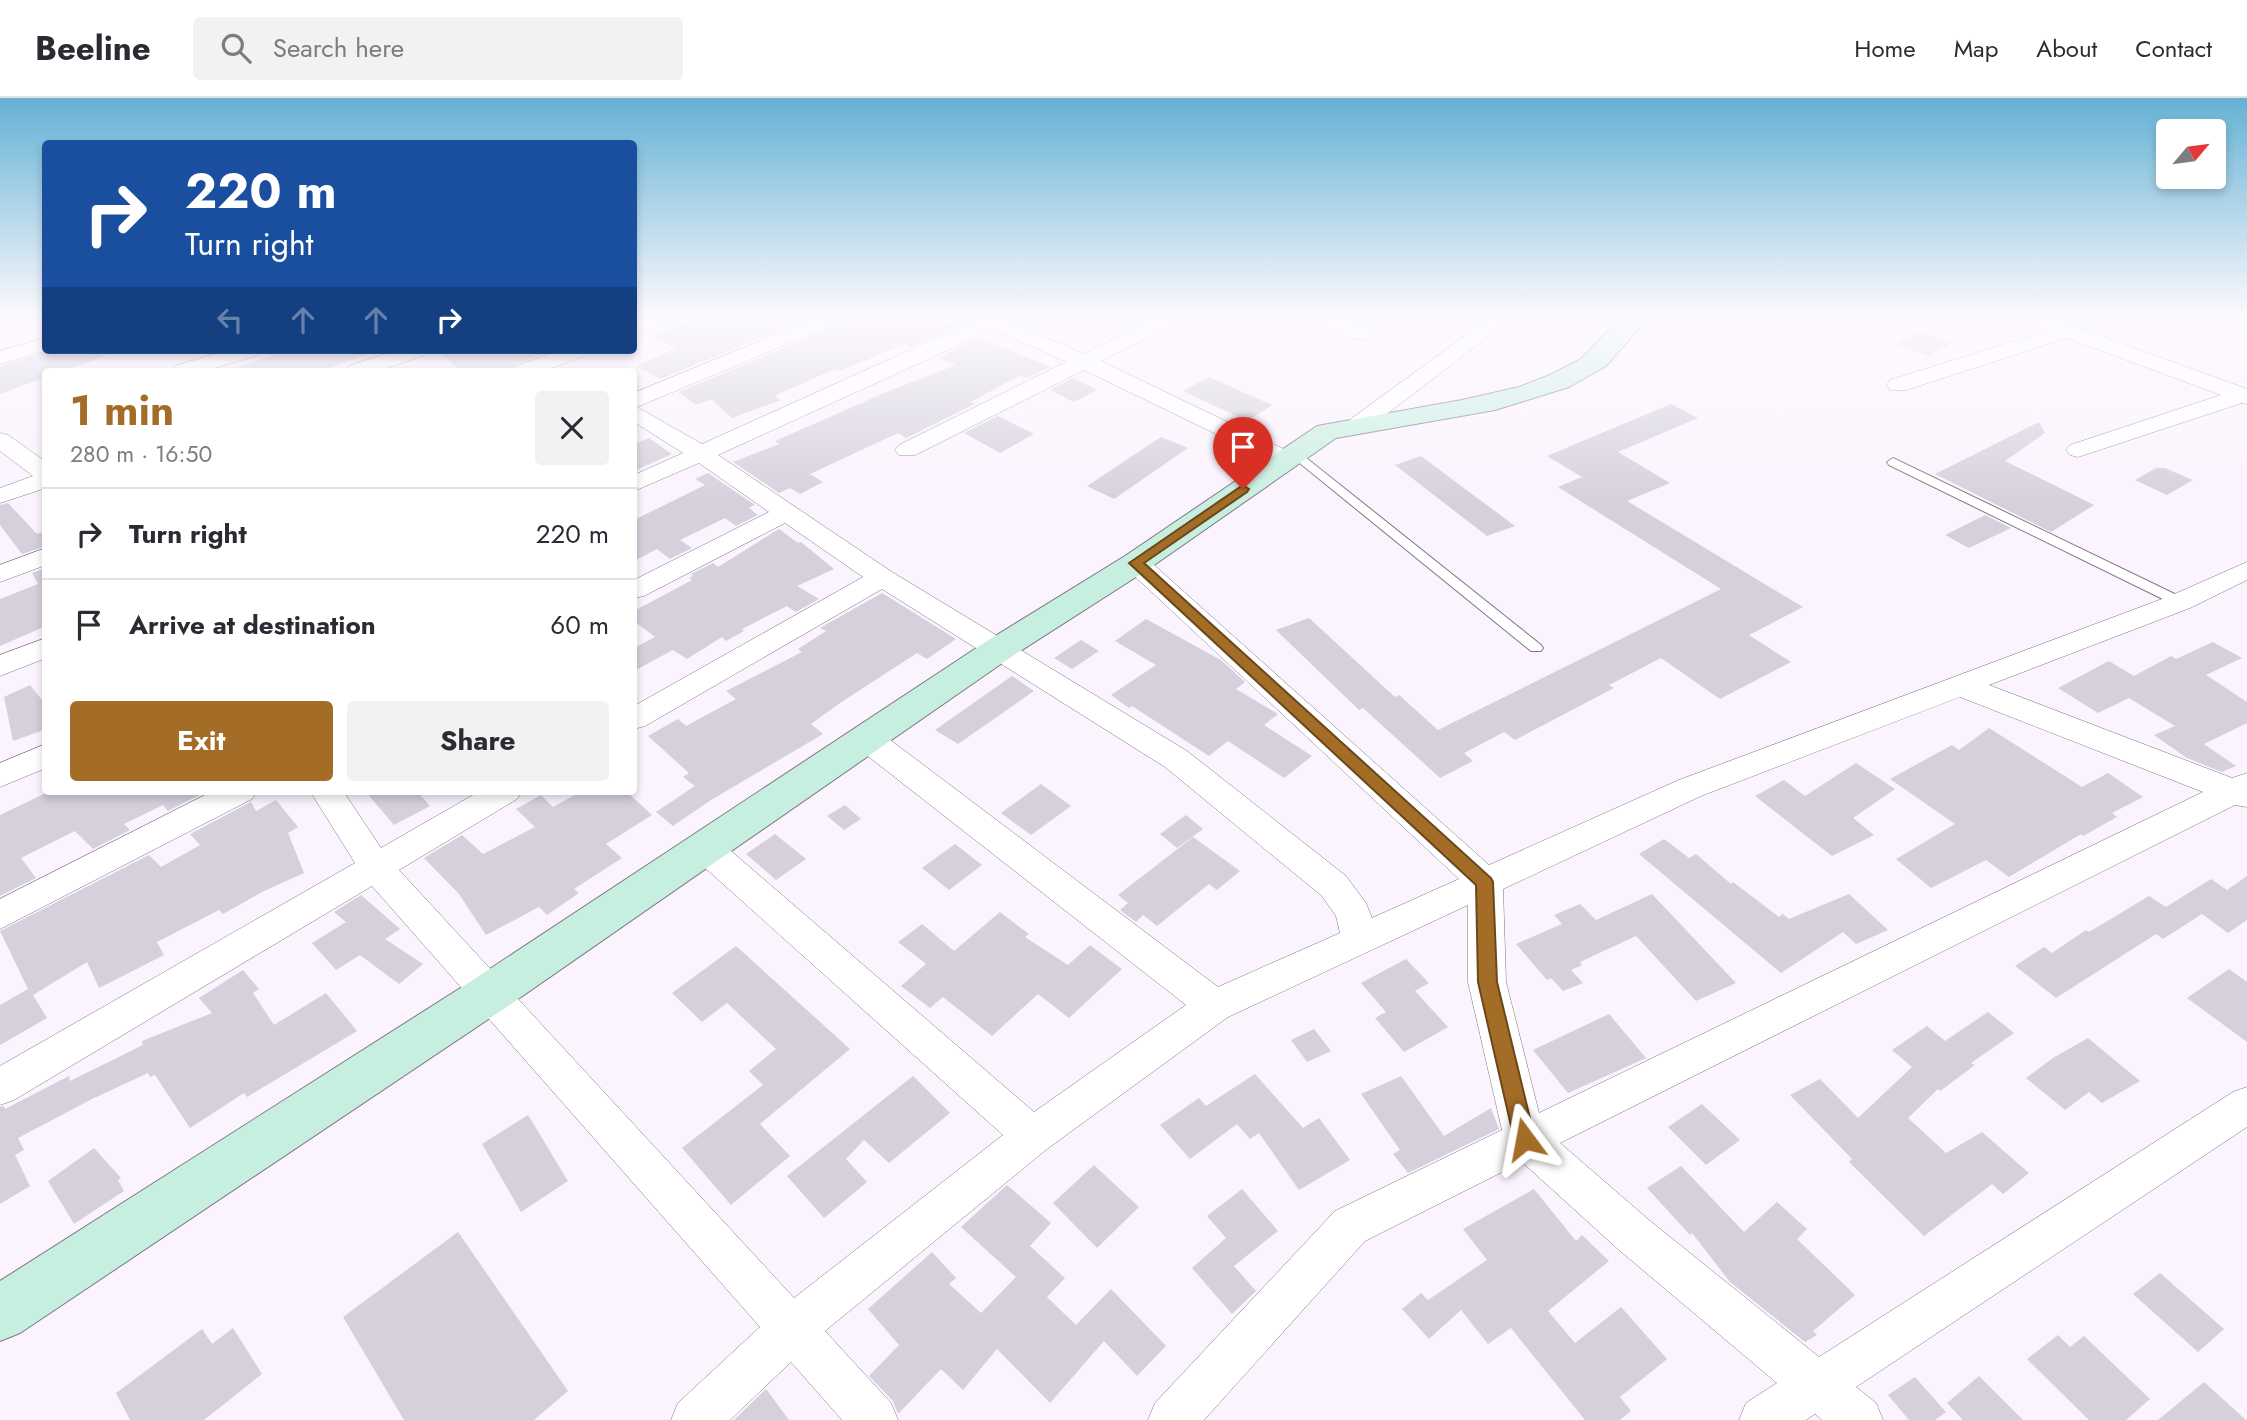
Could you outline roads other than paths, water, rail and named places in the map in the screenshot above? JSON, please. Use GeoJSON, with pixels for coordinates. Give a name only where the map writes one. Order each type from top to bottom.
{"type":"FeatureCollection","features":[{"type":"Feature","properties":{"kind":"main road"},"geometry":{"type":"LineString","coordinates":[[0,1313],[489,994],[866,738],[999,649],[1136,563],[1327,432],[1359,424],[1414,418],[1544,388],[1558,381]]}},
{"type":"Feature","properties":{"kind":"street"},"geometry":{"type":"LineString","coordinates":[[637,400],[683,381]]}},
{"type":"Feature","properties":{"kind":"street"},"geometry":{"type":"LineString","coordinates":[[637,483],[859,381]]}},
{"type":"Feature","properties":{"kind":"street"},"geometry":{"type":"LineString","coordinates":[[907,450],[1042,381]]}},
{"type":"Feature","properties":{"kind":"street"},"geometry":{"type":"LineString","coordinates":[[1127,381],[1290,456]]}},
{"type":"Feature","properties":{"kind":"street"},"geometry":{"type":"LineString","coordinates":[[1359,424],[1418,381]]}},
{"type":"Feature","properties":{"kind":"street"},"geometry":{"type":"LineString","coordinates":[[1898,384],[1909,381]]}},
{"type":"Feature","properties":{"kind":"street"},"geometry":{"type":"LineString","coordinates":[[2203,381],[2245,396]]}},
{"type":"Feature","properties":{"kind":"street"},"geometry":{"type":"LineString","coordinates":[[2078,450],[2245,396]]}},
{"type":"Feature","properties":{"kind":"street"},"geometry":{"type":"LineString","coordinates":[[637,415],[700,453],[882,578],[1176,759],[1334,886],[1353,913],[1359,939]]}},
{"type":"Feature","properties":{"kind":"street"},"geometry":{"type":"LineString","coordinates":[[0,440],[42,471]]}},
{"type":"Feature","properties":{"kind":"street"},"geometry":{"type":"LineString","coordinates":[[0,496],[42,481]]}},
{"type":"Feature","properties":{"kind":"street"},"geometry":{"type":"LineString","coordinates":[[637,588],[786,513]]}},
{"type":"Feature","properties":{"kind":"street"},"geometry":{"type":"LineString","coordinates":[[0,574],[42,558]]}},
{"type":"Feature","properties":{"kind":"street"},"geometry":{"type":"LineString","coordinates":[[1136,563],[1485,882],[1487,982],[1525,1139],[1634,1236],[1859,1420]]}},
{"type":"Feature","properties":{"kind":"street"},"geometry":{"type":"LineString","coordinates":[[695,1420],[792,1329],[1033,1136],[1215,1006],[1690,788],[2180,601],[2247,570]]}},
{"type":"Feature","properties":{"kind":"street"},"geometry":{"type":"LineString","coordinates":[[637,717],[882,578]]}},
{"type":"Feature","properties":{"kind":"street"},"geometry":{"type":"LineString","coordinates":[[0,667],[42,649]]}},
{"type":"Feature","properties":{"kind":"street"},"geometry":{"type":"LineString","coordinates":[[1959,685],[2243,791]]}},
{"type":"Feature","properties":{"kind":"street"},"geometry":{"type":"LineString","coordinates":[[866,738],[1215,1006]]}},
{"type":"Feature","properties":{"kind":"street"},"geometry":{"type":"LineString","coordinates":[[0,776],[42,757]]}},
{"type":"Feature","properties":{"kind":"street"},"geometry":{"type":"LineString","coordinates":[[1171,1420],[1350,1226],[2243,791]]}},
{"type":"Feature","properties":{"kind":"street"},"geometry":{"type":"LineString","coordinates":[[0,915],[233,795]]}},
{"type":"Feature","properties":{"kind":"street"},"geometry":{"type":"LineString","coordinates":[[329,795],[375,866],[874,1420]]}},
{"type":"Feature","properties":{"kind":"street"},"geometry":{"type":"LineString","coordinates":[[0,1087],[499,795]]}},
{"type":"Feature","properties":{"kind":"street"},"geometry":{"type":"LineString","coordinates":[[705,848],[1033,1136]]}},
{"type":"Feature","properties":{"kind":"street"},"geometry":{"type":"LineString","coordinates":[[1763,1420],[2247,1105]]}},
{"type":"Feature","properties":{"kind":"lane"},"geometry":{"type":"LineString","coordinates":[[1290,456],[1536,648]]}},
{"type":"Feature","properties":{"kind":"lane"},"geometry":{"type":"LineString","coordinates":[[1893,462],[2180,601]]}}]}
